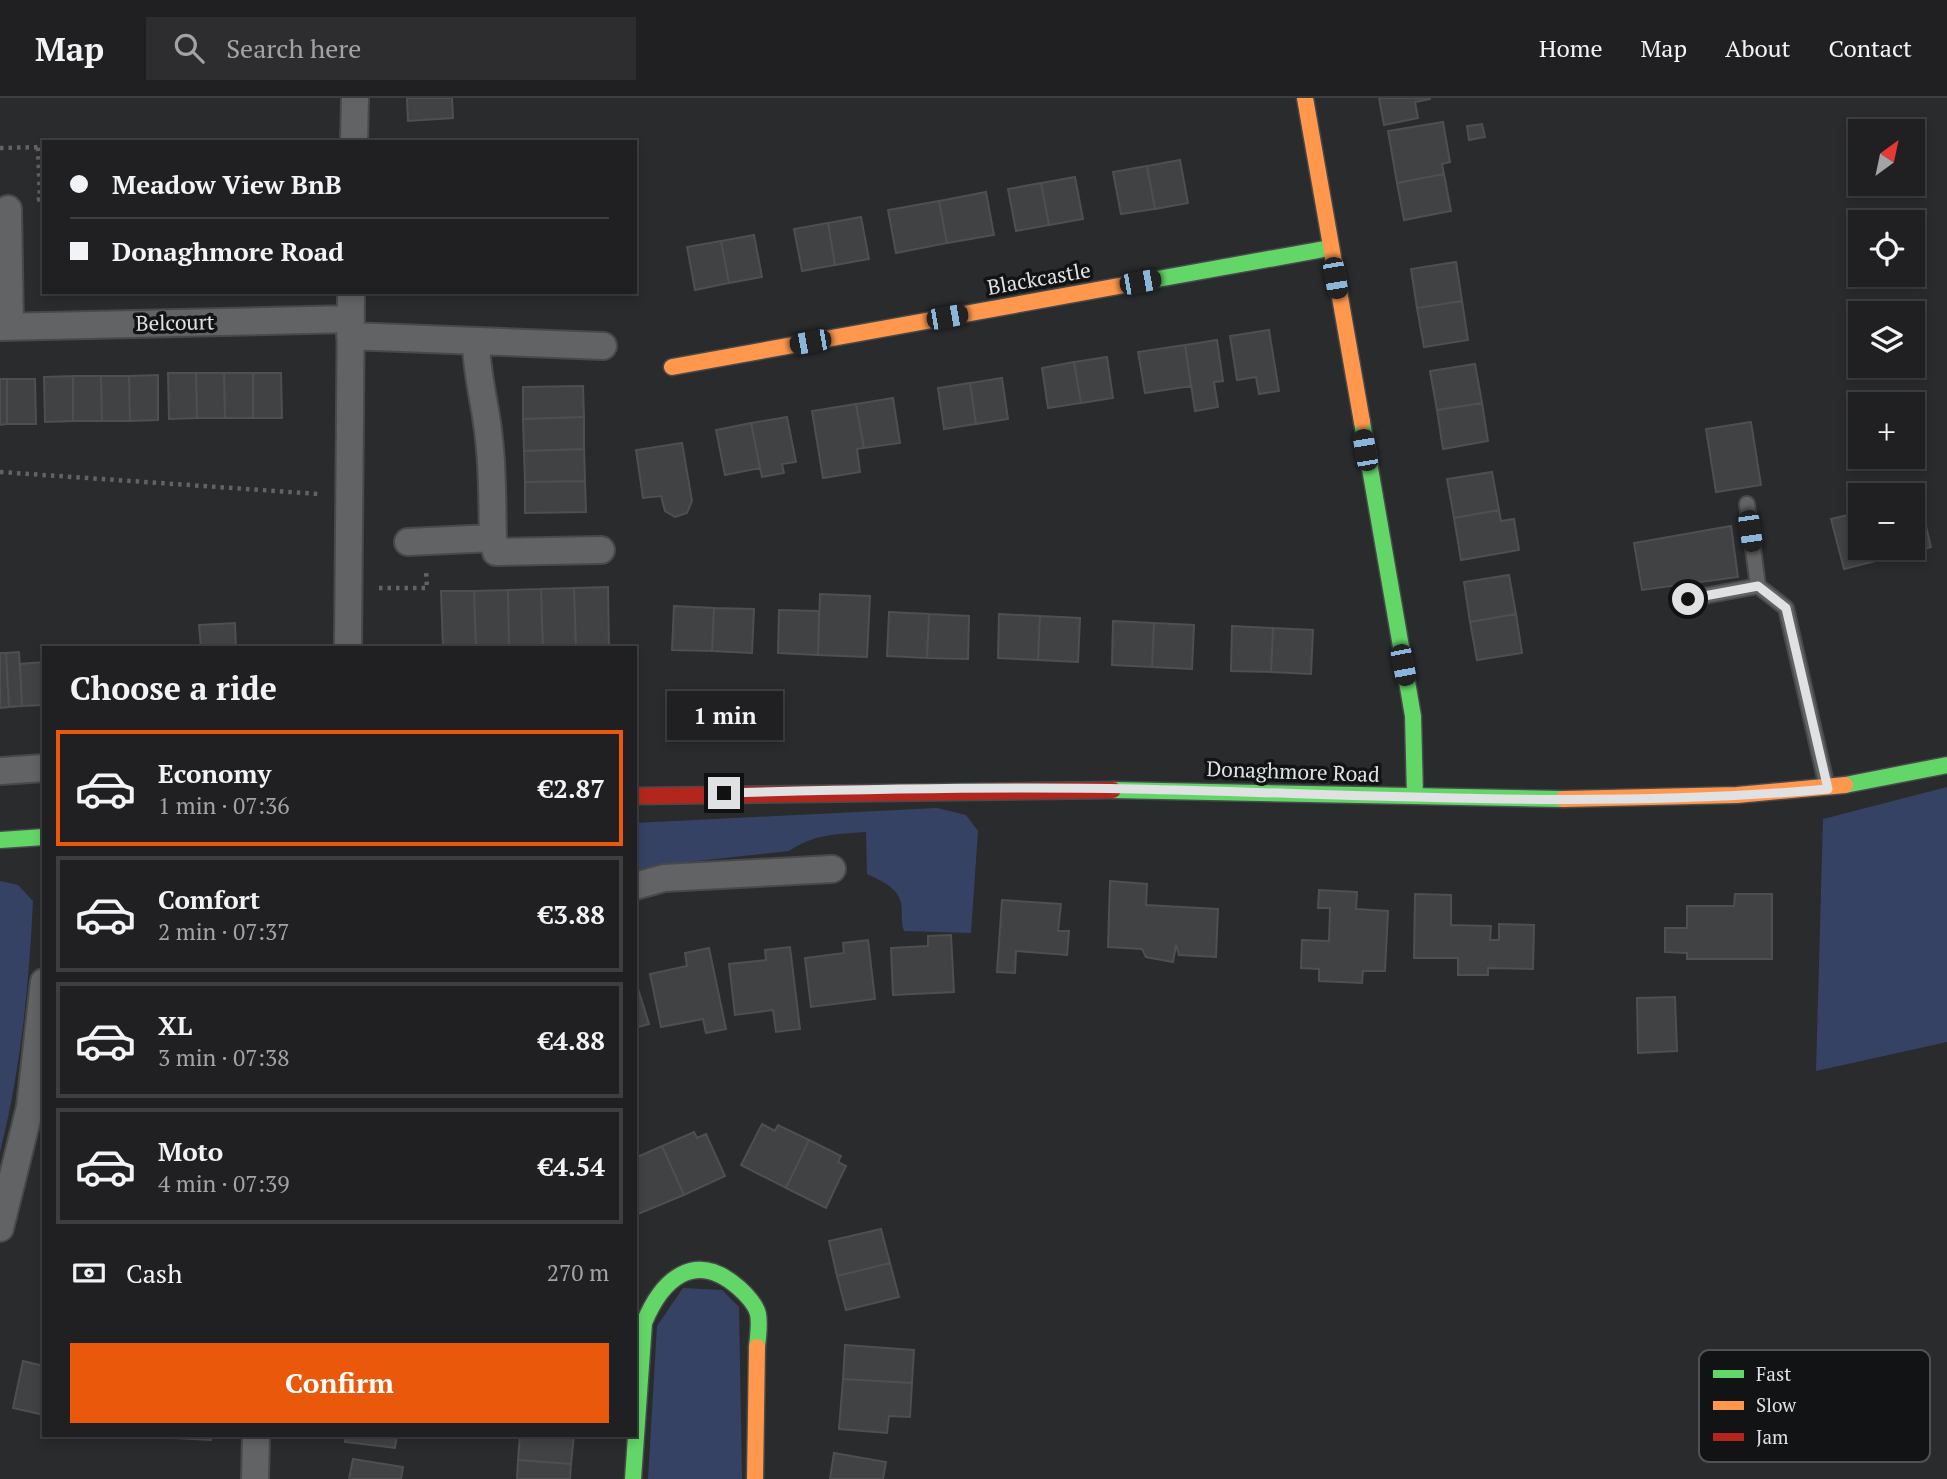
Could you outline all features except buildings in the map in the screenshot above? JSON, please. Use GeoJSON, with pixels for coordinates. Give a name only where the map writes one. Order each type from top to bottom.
{"type":"FeatureCollection","features":[{"type":"Feature","properties":{"kind":"street"},"geometry":{"type":"LineString","coordinates":[[354,140],[355,98]]}},
{"type":"Feature","properties":{"kind":"street"},"geometry":{"type":"LineString","coordinates":[[1305,98],[1413,716],[1415,796]]}},
{"type":"Feature","properties":{"kind":"street"},"geometry":{"type":"LineString","coordinates":[[5,327],[9,209]]}},
{"type":"Feature","properties":{"kind":"street","name":"Blackcastle"},"geometry":{"type":"LineString","coordinates":[[672,367],[1330,248]]}},
{"type":"Feature","properties":{"kind":"street"},"geometry":{"type":"LineString","coordinates":[[348,646],[347,496],[351,294]]}},
{"type":"Feature","properties":{"kind":"street","name":"Belcourt"},"geometry":{"type":"LineString","coordinates":[[5,327],[351,328],[476,341],[603,346]]}},
{"type":"Feature","properties":{"kind":"street"},"geometry":{"type":"LineString","coordinates":[[476,341],[476,360],[490,443],[493,538],[496,552],[601,550]]}},
{"type":"Feature","properties":{"kind":"street"},"geometry":{"type":"LineString","coordinates":[[416,542],[493,538]]}},
{"type":"Feature","properties":{"kind":"street","name":"Donaghmore Road"},"geometry":{"type":"LineString","coordinates":[[637,796],[1012,788],[1604,800],[1758,796],[1828,789],[1947,765]]}},
{"type":"Feature","properties":{"kind":"street"},"geometry":{"type":"LineString","coordinates":[[0,771],[42,768]]}},
{"type":"Feature","properties":{"kind":"street"},"geometry":{"type":"LineString","coordinates":[[0,840],[42,837]]}},
{"type":"Feature","properties":{"kind":"street"},"geometry":{"type":"LineString","coordinates":[[637,885],[664,877],[832,869]]}},
{"type":"Feature","properties":{"kind":"street"},"geometry":{"type":"LineString","coordinates":[[0,1228],[30,1107],[42,1000]]}},
{"type":"Feature","properties":{"kind":"street"},"geometry":{"type":"LineString","coordinates":[[637,1431],[650,1302],[662,1285],[677,1274],[694,1270],[713,1271],[731,1279],[748,1293],[758,1312],[755,1479]]}},
{"type":"Feature","properties":{"kind":"street"},"geometry":{"type":"LineString","coordinates":[[255,1479],[256,1437]]}},
{"type":"Feature","properties":{"kind":"street"},"geometry":{"type":"LineString","coordinates":[[633,1479],[637,1437]]}},
{"type":"Feature","properties":{"kind":"lane"},"geometry":{"type":"LineString","coordinates":[[1747,504],[1758,586],[1786,608],[1828,789]]}},
{"type":"Feature","properties":{"kind":"lane"},"geometry":{"type":"LineString","coordinates":[[1688,599],[1758,586]]}},
{"type":"Feature","properties":{"kind":"path"},"geometry":{"type":"LineString","coordinates":[[0,148],[41,147],[40,199],[9,209]]}},
{"type":"Feature","properties":{"kind":"path"},"geometry":{"type":"LineString","coordinates":[[0,472],[347,496]]}},
{"type":"Feature","properties":{"kind":"path"},"geometry":{"type":"LineString","coordinates":[[348,589],[426,588],[416,542]]}},
{"type":"Feature","properties":{"kind":"shaded area"},"geometry":{"type":"Polygon","coordinates":[[[1947,787],[1947,1042],[1816,1071],[1823,819],[1947,787]]]}},
{"type":"Feature","properties":{"kind":"shaded area"},"geometry":{"type":"Polygon","coordinates":[[[937,808],[966,815],[978,831],[971,933],[904,931],[899,897],[887,885],[867,874],[866,832],[817,838],[789,851],[670,864],[637,871],[637,823],[937,808]]]}},
{"type":"Feature","properties":{"kind":"shaded area"},"geometry":{"type":"Polygon","coordinates":[[[0,881],[18,885],[33,901],[23,1027],[0,1152],[0,881]]]}},
{"type":"Feature","properties":{"kind":"shaded area"},"geometry":{"type":"Polygon","coordinates":[[[683,1288],[722,1290],[739,1307],[742,1479],[648,1479],[657,1326],[683,1288]]]}},
{"type":"Feature","properties":{"kind":"traffic: fast"},"geometry":{"type":"LineString","coordinates":[[1152,280],[1330,248]]}},
{"type":"Feature","properties":{"kind":"traffic: fast"},"geometry":{"type":"LineString","coordinates":[[1362,422],[1413,716],[1415,796]]}},
{"type":"Feature","properties":{"kind":"traffic: fast"},"geometry":{"type":"LineString","coordinates":[[1845,785],[1947,765]]}},
{"type":"Feature","properties":{"kind":"traffic: fast"},"geometry":{"type":"LineString","coordinates":[[1113,790],[1563,799]]}},
{"type":"Feature","properties":{"kind":"traffic: fast"},"geometry":{"type":"LineString","coordinates":[[0,840],[42,837]]}},
{"type":"Feature","properties":{"kind":"traffic: fast"},"geometry":{"type":"LineString","coordinates":[[637,1422],[644,1323],[660,1293],[682,1274],[694,1270],[708,1271],[723,1277],[748,1296],[758,1314],[757,1347]]}},
{"type":"Feature","properties":{"kind":"traffic: fast"},"geometry":{"type":"LineString","coordinates":[[633,1479],[636,1437]]}},
{"type":"Feature","properties":{"kind":"traffic: slow"},"geometry":{"type":"LineString","coordinates":[[1305,98],[1362,422]]}},
{"type":"Feature","properties":{"kind":"traffic: slow"},"geometry":{"type":"LineString","coordinates":[[672,367],[1152,280]]}},
{"type":"Feature","properties":{"kind":"traffic: slow"},"geometry":{"type":"LineString","coordinates":[[1563,799],[1737,795],[1845,785]]}},
{"type":"Feature","properties":{"kind":"traffic: slow"},"geometry":{"type":"LineString","coordinates":[[755,1479],[757,1347]]}},
{"type":"Feature","properties":{"kind":"traffic: jam"},"geometry":{"type":"LineString","coordinates":[[637,796],[1113,790]]}},
{"type":"Feature","properties":{"kind":"route"},"geometry":{"type":"LineString","coordinates":[[724,793],[1036,788],[1604,800],[1758,796],[1828,789],[1786,608],[1758,586],[1688,599]]}}]}
